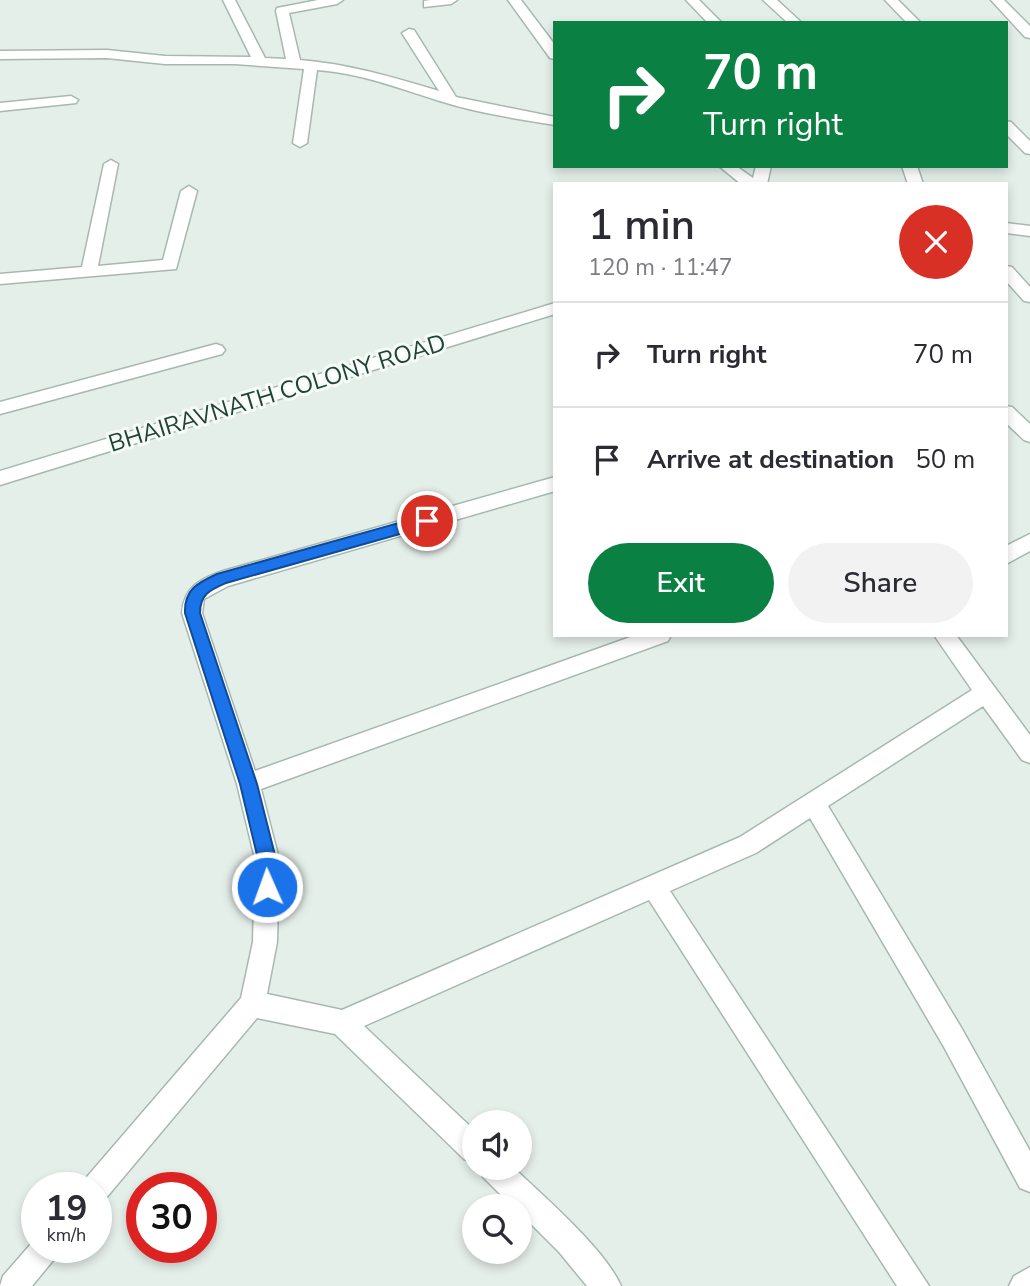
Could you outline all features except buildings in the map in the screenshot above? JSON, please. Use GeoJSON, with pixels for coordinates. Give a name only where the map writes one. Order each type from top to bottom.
{"type":"FeatureCollection","features":[{"type":"Feature","properties":{"kind":"street"},"geometry":{"type":"LineString","coordinates":[[229,0],[260,62]]}},
{"type":"Feature","properties":{"kind":"street"},"geometry":{"type":"LineString","coordinates":[[294,64],[282,11],[337,0]]}},
{"type":"Feature","properties":{"kind":"street"},"geometry":{"type":"LineString","coordinates":[[429,4],[451,0]]}},
{"type":"Feature","properties":{"kind":"street"},"geometry":{"type":"LineString","coordinates":[[514,0],[553,52]]}},
{"type":"Feature","properties":{"kind":"street"},"geometry":{"type":"LineString","coordinates":[[692,0],[714,21]]}},
{"type":"Feature","properties":{"kind":"street"},"geometry":{"type":"LineString","coordinates":[[769,0],[794,21]]}},
{"type":"Feature","properties":{"kind":"street"},"geometry":{"type":"LineString","coordinates":[[891,0],[913,21]]}},
{"type":"Feature","properties":{"kind":"street"},"geometry":{"type":"LineString","coordinates":[[997,0],[1030,34]]}},
{"type":"Feature","properties":{"kind":"street"},"geometry":{"type":"LineString","coordinates":[[409,33],[451,100]]}},
{"type":"Feature","properties":{"kind":"street"},"geometry":{"type":"LineString","coordinates":[[0,55],[107,54],[165,60],[337,67],[373,75],[451,100],[553,121]]}},
{"type":"Feature","properties":{"kind":"street"},"geometry":{"type":"LineString","coordinates":[[300,143],[311,65]]}},
{"type":"Feature","properties":{"kind":"street"},"geometry":{"type":"LineString","coordinates":[[0,107],[71,100]]}},
{"type":"Feature","properties":{"kind":"street"},"geometry":{"type":"LineString","coordinates":[[1008,127],[1030,150]]}},
{"type":"Feature","properties":{"kind":"street"},"geometry":{"type":"LineString","coordinates":[[89,272],[111,164]]}},
{"type":"Feature","properties":{"kind":"street"},"geometry":{"type":"LineString","coordinates":[[729,168],[748,182]]}},
{"type":"Feature","properties":{"kind":"street"},"geometry":{"type":"LineString","coordinates":[[0,279],[170,265],[189,191]]}},
{"type":"Feature","properties":{"kind":"street"},"geometry":{"type":"LineString","coordinates":[[1008,228],[1030,231]]}},
{"type":"Feature","properties":{"kind":"street"},"geometry":{"type":"LineString","coordinates":[[1008,273],[1030,297]]}},
{"type":"Feature","properties":{"kind":"street","name":"BHAIRAVNATH COLONY ROAD"},"geometry":{"type":"LineString","coordinates":[[0,478],[553,309]]}},
{"type":"Feature","properties":{"kind":"street"},"geometry":{"type":"LineString","coordinates":[[0,408],[216,350]]}},
{"type":"Feature","properties":{"kind":"street"},"geometry":{"type":"LineString","coordinates":[[1008,414],[1030,435]]}},
{"type":"Feature","properties":{"kind":"street"},"geometry":{"type":"LineString","coordinates":[[110,1172],[252,1004],[265,942],[267,859],[248,784],[192,613],[192,600],[202,587],[222,579],[553,485]]}},
{"type":"Feature","properties":{"kind":"street"},"geometry":{"type":"LineString","coordinates":[[1008,555],[1030,542]]}},
{"type":"Feature","properties":{"kind":"street"},"geometry":{"type":"LineString","coordinates":[[248,784],[655,637]]}},
{"type":"Feature","properties":{"kind":"street"},"geometry":{"type":"LineString","coordinates":[[945,637],[1030,753]]}},
{"type":"Feature","properties":{"kind":"street"},"geometry":{"type":"LineString","coordinates":[[342,1023],[748,845],[986,693]]}},
{"type":"Feature","properties":{"kind":"street"},"geometry":{"type":"LineString","coordinates":[[814,803],[953,1038],[1030,1178]]}},
{"type":"Feature","properties":{"kind":"street"},"geometry":{"type":"LineString","coordinates":[[653,886],[914,1286]]}},
{"type":"Feature","properties":{"kind":"street"},"geometry":{"type":"LineString","coordinates":[[252,1004],[342,1023],[462,1138]]}},
{"type":"Feature","properties":{"kind":"street"},"geometry":{"type":"LineString","coordinates":[[506,1180],[569,1241],[606,1286]]}},
{"type":"Feature","properties":{"kind":"street"},"geometry":{"type":"LineString","coordinates":[[13,1286],[32,1263]]}},
{"type":"Feature","properties":{"kind":"street"},"geometry":{"type":"LineString","coordinates":[[1024,1286],[1030,1282]]}},
{"type":"Feature","properties":{"kind":"route"},"geometry":{"type":"LineString","coordinates":[[267,887],[267,859],[248,784],[192,613],[192,600],[202,587],[222,579],[427,521]]}}]}
